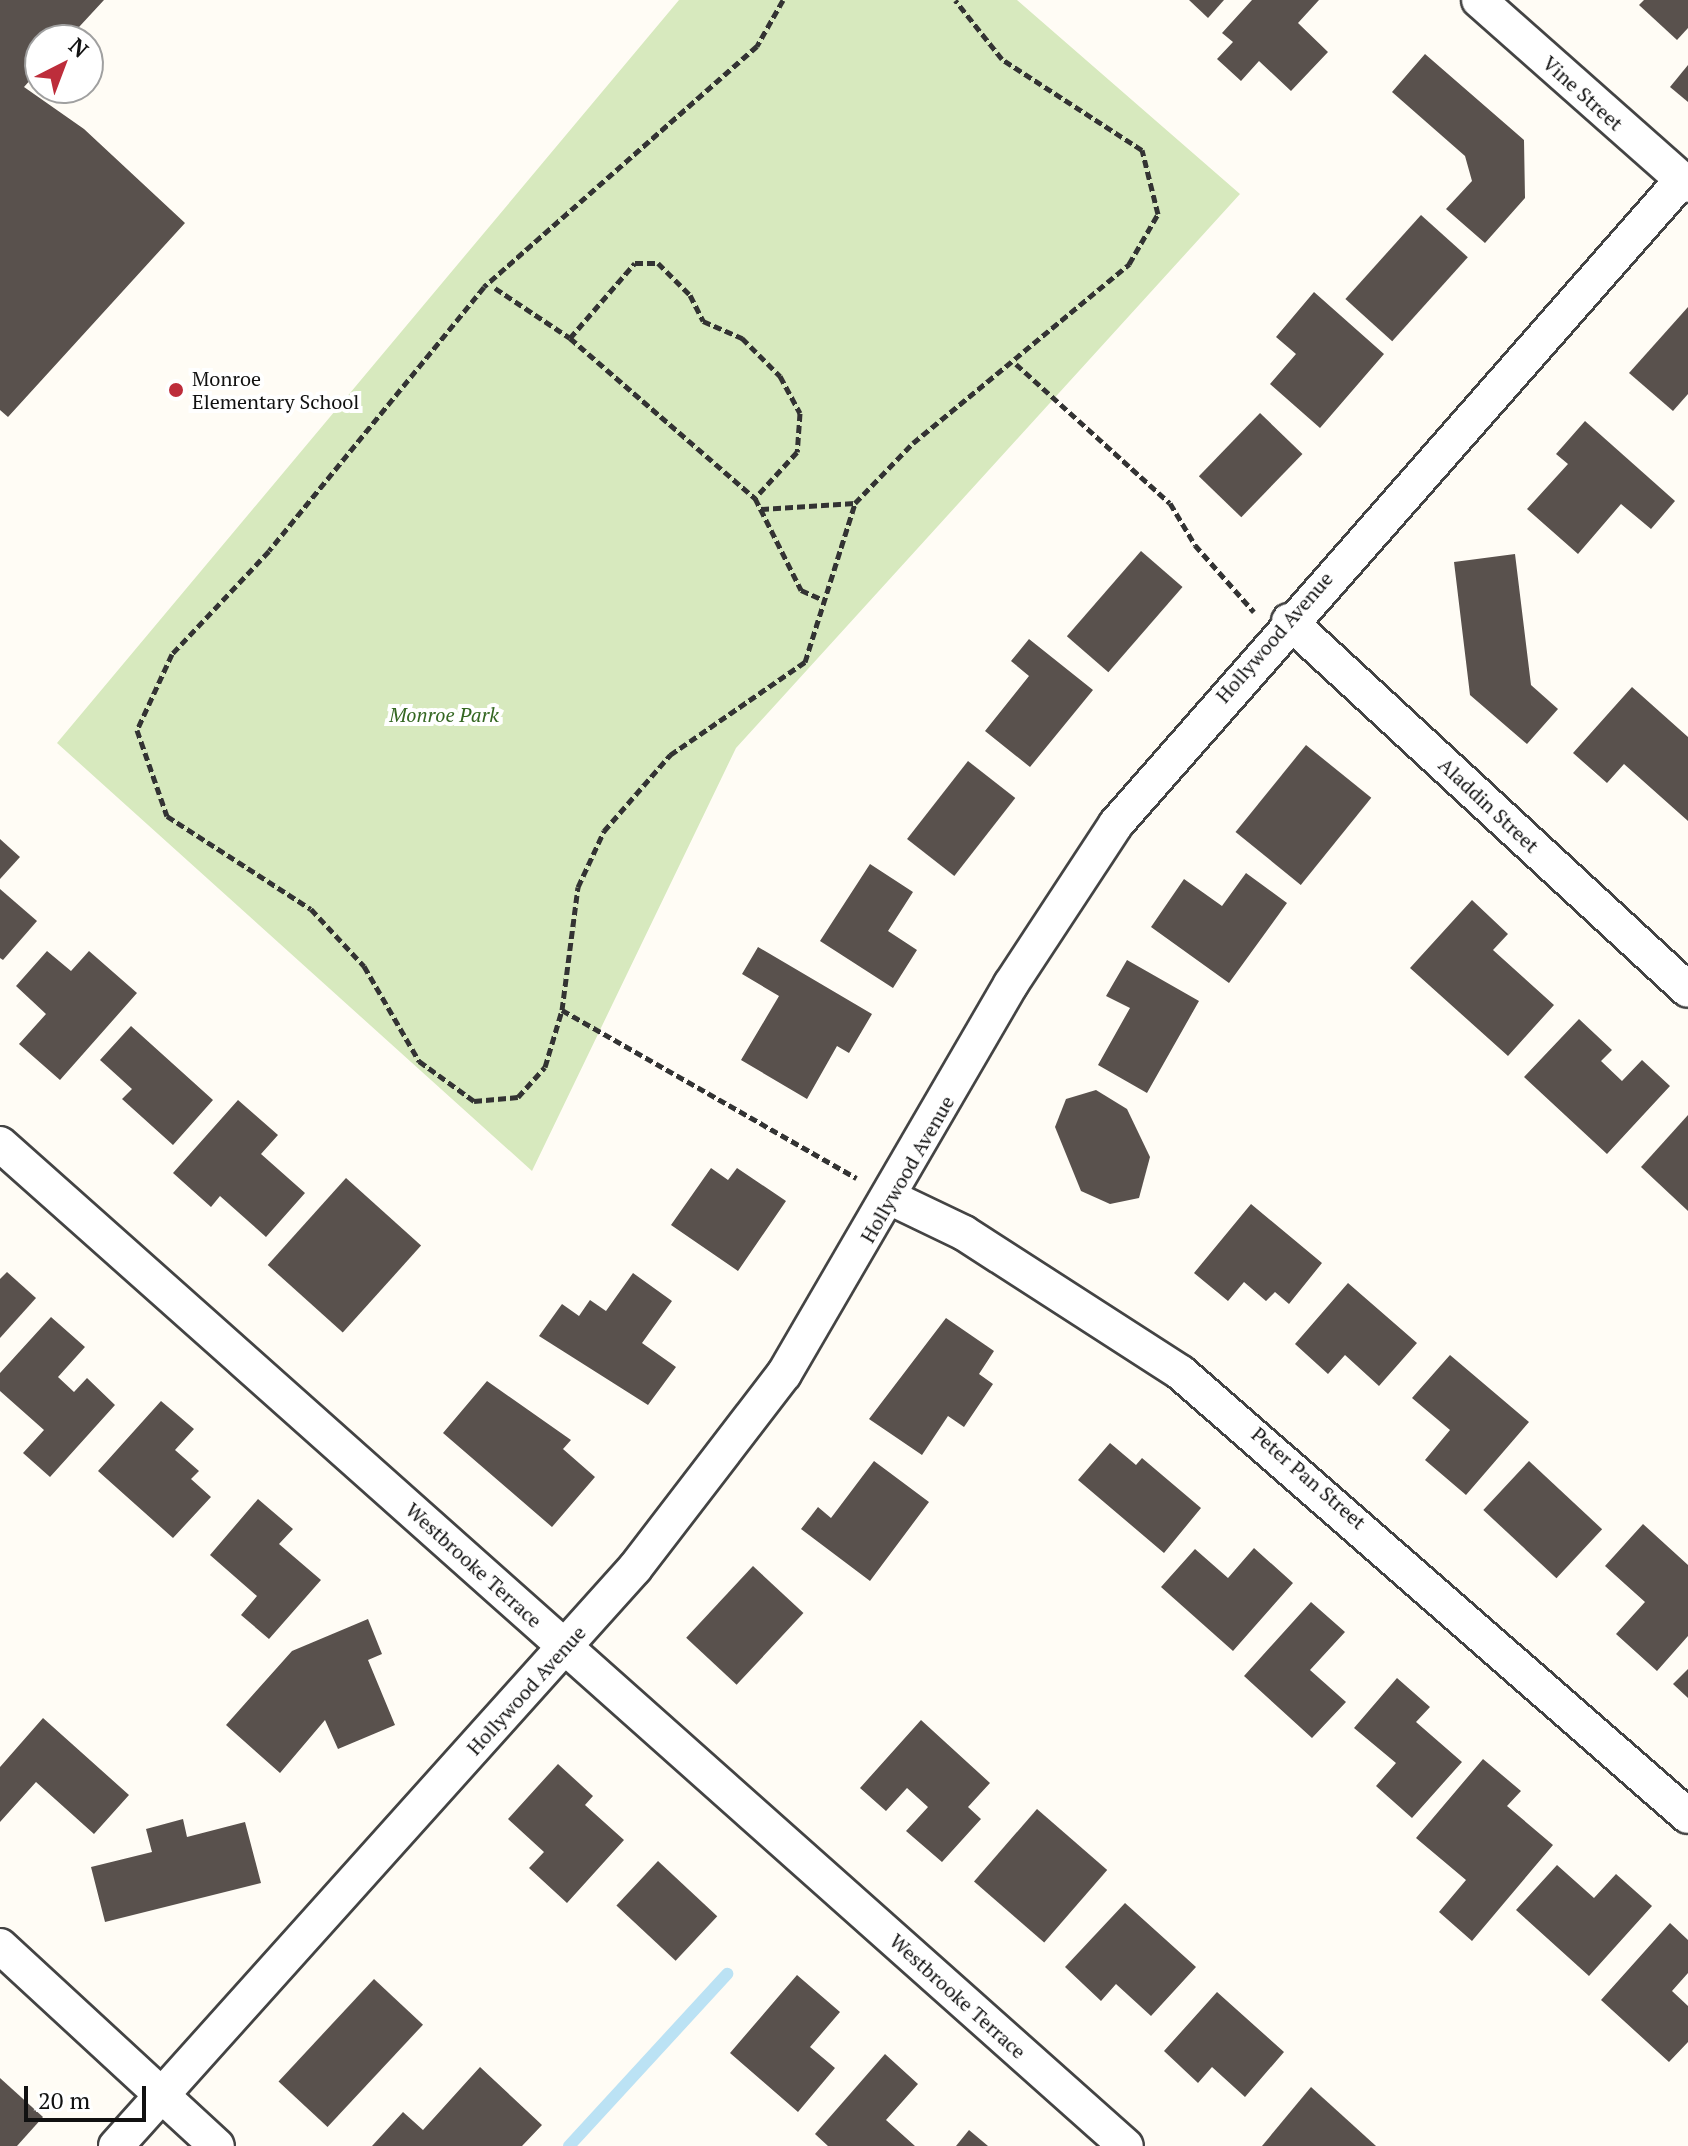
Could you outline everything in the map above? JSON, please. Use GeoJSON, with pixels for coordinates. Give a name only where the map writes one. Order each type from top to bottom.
{"type":"FeatureCollection","features":[{"type":"Feature","properties":{"kind":"street","name":"Vine Street"},"geometry":{"type":"LineString","coordinates":[[1479,0],[1685,183]]}},
{"type":"Feature","properties":{"kind":"street","name":"Hollywood Avenue"},"geometry":{"type":"LineString","coordinates":[[116,2146],[565,1646],[784,1374],[1064,898],[1178,746],[1685,183]]}},
{"type":"Feature","properties":{"kind":"street","name":"Aladdin Street"},"geometry":{"type":"LineString","coordinates":[[1283,628],[1688,990]]}},
{"type":"Feature","properties":{"kind":"street","name":"Westbrooke Terrace"},"geometry":{"type":"LineString","coordinates":[[0,1144],[1126,2146]]}},
{"type":"Feature","properties":{"kind":"street","name":"Peter Pan Street"},"geometry":{"type":"LineString","coordinates":[[889,1197],[977,1241],[1181,1373],[1688,1816]]}},
{"type":"Feature","properties":{"kind":"street"},"geometry":{"type":"LineString","coordinates":[[0,1946],[217,2146]]}},
{"type":"Feature","properties":{"kind":"path"},"geometry":{"type":"LineString","coordinates":[[783,0],[757,46],[484,287],[269,551],[172,654],[137,730],[167,816],[311,909],[364,966],[419,1061],[474,1101],[518,1097],[545,1067],[562,1010],[578,887],[604,831],[670,755],[805,662],[855,503],[913,443],[1016,364],[1129,264],[1158,214],[1142,150],[1002,59],[955,0]]}},
{"type":"Feature","properties":{"kind":"path"},"geometry":{"type":"LineString","coordinates":[[570,338],[635,263],[658,263],[690,295],[703,321],[742,338],[780,376],[800,413],[797,452],[755,498]]}},
{"type":"Feature","properties":{"kind":"path"},"geometry":{"type":"LineString","coordinates":[[495,288],[570,338],[755,498],[801,590],[826,601]]}},
{"type":"Feature","properties":{"kind":"path"},"geometry":{"type":"LineString","coordinates":[[1016,364],[1170,503],[1204,557],[1283,628]]}},
{"type":"Feature","properties":{"kind":"path"},"geometry":{"type":"LineString","coordinates":[[761,509],[855,503]]}},
{"type":"Feature","properties":{"kind":"path"},"geometry":{"type":"LineString","coordinates":[[562,1010],[889,1197]]}},
{"type":"Feature","properties":{"kind":"green space","name":"Monroe Park"},"geometry":{"type":"Polygon","coordinates":[[[679,0],[1017,0],[1240,194],[736,748],[532,1171],[57,743],[679,0]]]}},
{"type":"Feature","properties":{"kind":"building"},"geometry":{"type":"Polygon","coordinates":[[[0,0],[104,0],[82,24],[24,24],[24,104],[48,104],[84,129],[185,223],[8,417],[0,410],[0,0]]]}},
{"type":"Feature","properties":{"kind":"building"},"geometry":{"type":"Polygon","coordinates":[[[1189,0],[1224,0],[1208,18],[1189,0]]]}},
{"type":"Feature","properties":{"kind":"building"},"geometry":{"type":"Polygon","coordinates":[[[1252,0],[1319,0],[1298,23],[1328,52],[1291,91],[1259,61],[1241,81],[1217,59],[1233,42],[1222,33],[1252,0]]]}},
{"type":"Feature","properties":{"kind":"building"},"geometry":{"type":"Polygon","coordinates":[[[1644,0],[1688,0],[1688,28],[1677,40],[1639,5],[1644,0]]]}},
{"type":"Feature","properties":{"kind":"building"},"geometry":{"type":"Polygon","coordinates":[[[1425,54],[1524,140],[1525,198],[1485,243],[1446,209],[1472,181],[1465,156],[1392,92],[1425,54]]]}},
{"type":"Feature","properties":{"kind":"building"},"geometry":{"type":"Polygon","coordinates":[[[1688,65],[1688,102],[1670,87],[1688,65]]]}},
{"type":"Feature","properties":{"kind":"building"},"geometry":{"type":"Polygon","coordinates":[[[1421,215],[1468,257],[1392,341],[1345,299],[1421,215]]]}},
{"type":"Feature","properties":{"kind":"building"},"geometry":{"type":"Polygon","coordinates":[[[1314,292],[1384,354],[1320,428],[1270,384],[1296,354],[1276,337],[1314,292]]]}},
{"type":"Feature","properties":{"kind":"building"},"geometry":{"type":"Polygon","coordinates":[[[1688,307],[1688,394],[1673,411],[1629,373],[1688,307]]]}},
{"type":"Feature","properties":{"kind":"building"},"geometry":{"type":"Polygon","coordinates":[[[1260,413],[1302,454],[1241,517],[1199,476],[1260,413]]]}},
{"type":"Feature","properties":{"kind":"building"},"geometry":{"type":"Polygon","coordinates":[[[1585,421],[1675,501],[1651,529],[1621,504],[1578,554],[1527,509],[1568,464],[1556,454],[1585,421]]]}},
{"type":"Feature","properties":{"kind":"building"},"geometry":{"type":"Polygon","coordinates":[[[1141,551],[1183,587],[1108,672],[1067,636],[1141,551]]]}},
{"type":"Feature","properties":{"kind":"building"},"geometry":{"type":"Polygon","coordinates":[[[1515,554],[1531,685],[1558,709],[1527,744],[1470,695],[1454,562],[1515,554]]]}},
{"type":"Feature","properties":{"kind":"building"},"geometry":{"type":"Polygon","coordinates":[[[1029,639],[1093,690],[1030,767],[985,731],[1029,676],[1011,661],[1029,639]]]}},
{"type":"Feature","properties":{"kind":"building"},"geometry":{"type":"Polygon","coordinates":[[[1632,687],[1688,737],[1688,821],[1624,764],[1607,783],[1573,753],[1632,687]]]}},
{"type":"Feature","properties":{"kind":"building"},"geometry":{"type":"Polygon","coordinates":[[[1306,745],[1371,798],[1301,885],[1236,832],[1306,745]]]}},
{"type":"Feature","properties":{"kind":"building"},"geometry":{"type":"Polygon","coordinates":[[[968,761],[1015,798],[954,876],[907,839],[968,761]]]}},
{"type":"Feature","properties":{"kind":"building"},"geometry":{"type":"Polygon","coordinates":[[[0,839],[20,857],[0,879],[0,839]]]}},
{"type":"Feature","properties":{"kind":"building"},"geometry":{"type":"Polygon","coordinates":[[[870,864],[913,892],[888,931],[917,950],[893,988],[820,941],[870,864]]]}},
{"type":"Feature","properties":{"kind":"building"},"geometry":{"type":"Polygon","coordinates":[[[1246,873],[1287,903],[1229,983],[1151,927],[1184,879],[1222,906],[1246,873]]]}},
{"type":"Feature","properties":{"kind":"building"},"geometry":{"type":"Polygon","coordinates":[[[0,889],[37,921],[3,960],[0,958],[0,889]]]}},
{"type":"Feature","properties":{"kind":"building"},"geometry":{"type":"Polygon","coordinates":[[[1472,900],[1508,934],[1493,950],[1554,1005],[1508,1056],[1410,968],[1472,900]]]}},
{"type":"Feature","properties":{"kind":"building"},"geometry":{"type":"Polygon","coordinates":[[[758,947],[872,1014],[849,1053],[837,1046],[807,1099],[741,1060],[779,996],[742,974],[758,947]]]}},
{"type":"Feature","properties":{"kind":"building"},"geometry":{"type":"Polygon","coordinates":[[[47,951],[71,971],[89,951],[137,993],[60,1080],[19,1044],[46,1014],[16,986],[47,951]]]}},
{"type":"Feature","properties":{"kind":"building"},"geometry":{"type":"Polygon","coordinates":[[[1127,960],[1199,1001],[1147,1093],[1098,1065],[1130,1008],[1106,996],[1127,960]]]}},
{"type":"Feature","properties":{"kind":"building"},"geometry":{"type":"Polygon","coordinates":[[[1579,1019],[1612,1050],[1601,1061],[1622,1081],[1642,1060],[1670,1086],[1607,1154],[1524,1077],[1579,1019]]]}},
{"type":"Feature","properties":{"kind":"building"},"geometry":{"type":"Polygon","coordinates":[[[131,1026],[213,1100],[173,1145],[122,1099],[132,1089],[100,1060],[131,1026]]]}},
{"type":"Feature","properties":{"kind":"building"},"geometry":{"type":"Polygon","coordinates":[[[1096,1090],[1127,1109],[1150,1157],[1139,1198],[1110,1204],[1081,1191],[1055,1127],[1066,1099],[1096,1090]]]}},
{"type":"Feature","properties":{"kind":"building"},"geometry":{"type":"Polygon","coordinates":[[[238,1100],[278,1135],[261,1154],[305,1193],[266,1237],[220,1196],[211,1207],[173,1173],[238,1100]]]}},
{"type":"Feature","properties":{"kind":"building"},"geometry":{"type":"Polygon","coordinates":[[[1688,1115],[1688,1211],[1641,1167],[1688,1115]]]}},
{"type":"Feature","properties":{"kind":"building"},"geometry":{"type":"Polygon","coordinates":[[[711,1168],[728,1180],[737,1168],[786,1201],[738,1271],[671,1225],[711,1168]]]}},
{"type":"Feature","properties":{"kind":"building"},"geometry":{"type":"Polygon","coordinates":[[[346,1178],[421,1246],[343,1333],[268,1265],[346,1178]]]}},
{"type":"Feature","properties":{"kind":"building"},"geometry":{"type":"Polygon","coordinates":[[[1251,1204],[1322,1263],[1289,1304],[1275,1292],[1266,1301],[1244,1282],[1228,1301],[1194,1273],[1251,1204]]]}},
{"type":"Feature","properties":{"kind":"building"},"geometry":{"type":"Polygon","coordinates":[[[7,1272],[36,1298],[0,1338],[0,1279],[7,1272]]]}},
{"type":"Feature","properties":{"kind":"building"},"geometry":{"type":"Polygon","coordinates":[[[633,1273],[672,1301],[642,1343],[676,1367],[648,1405],[539,1336],[562,1304],[579,1316],[590,1300],[606,1311],[633,1273]]]}},
{"type":"Feature","properties":{"kind":"building"},"geometry":{"type":"Polygon","coordinates":[[[1348,1283],[1417,1343],[1379,1386],[1345,1355],[1328,1374],[1295,1344],[1348,1283]]]}},
{"type":"Feature","properties":{"kind":"building"},"geometry":{"type":"Polygon","coordinates":[[[51,1317],[85,1347],[58,1377],[74,1392],[87,1378],[115,1405],[50,1477],[23,1453],[44,1430],[0,1391],[0,1373],[51,1317]]]}},
{"type":"Feature","properties":{"kind":"building"},"geometry":{"type":"Polygon","coordinates":[[[946,1318],[994,1351],[979,1374],[993,1384],[964,1427],[948,1416],[922,1455],[869,1419],[946,1318]]]}},
{"type":"Feature","properties":{"kind":"building"},"geometry":{"type":"Polygon","coordinates":[[[1450,1355],[1529,1422],[1466,1495],[1425,1460],[1450,1430],[1412,1398],[1450,1355]]]}},
{"type":"Feature","properties":{"kind":"building"},"geometry":{"type":"Polygon","coordinates":[[[487,1381],[571,1440],[563,1449],[595,1477],[552,1527],[443,1433],[487,1381]]]}},
{"type":"Feature","properties":{"kind":"building"},"geometry":{"type":"Polygon","coordinates":[[[161,1401],[194,1429],[175,1450],[199,1471],[191,1479],[211,1497],[173,1538],[98,1471],[161,1401]]]}},
{"type":"Feature","properties":{"kind":"building"},"geometry":{"type":"Polygon","coordinates":[[[1110,1443],[1136,1465],[1142,1458],[1201,1508],[1164,1553],[1078,1480],[1110,1443]]]}},
{"type":"Feature","properties":{"kind":"building"},"geometry":{"type":"Polygon","coordinates":[[[874,1461],[929,1502],[870,1581],[801,1529],[818,1507],[831,1518],[874,1461]]]}},
{"type":"Feature","properties":{"kind":"building"},"geometry":{"type":"Polygon","coordinates":[[[1529,1461],[1602,1529],[1556,1578],[1483,1510],[1529,1461]]]}},
{"type":"Feature","properties":{"kind":"building"},"geometry":{"type":"Polygon","coordinates":[[[258,1499],[293,1529],[279,1544],[321,1580],[269,1639],[241,1615],[257,1596],[210,1555],[258,1499]]]}},
{"type":"Feature","properties":{"kind":"building"},"geometry":{"type":"Polygon","coordinates":[[[1643,1524],[1688,1565],[1688,1636],[1657,1671],[1616,1634],[1645,1602],[1605,1566],[1643,1524]]]}},
{"type":"Feature","properties":{"kind":"building"},"geometry":{"type":"Polygon","coordinates":[[[1254,1548],[1293,1583],[1233,1651],[1161,1587],[1195,1549],[1228,1578],[1254,1548]]]}},
{"type":"Feature","properties":{"kind":"building"},"geometry":{"type":"Polygon","coordinates":[[[753,1566],[803,1613],[737,1685],[686,1638],[753,1566]]]}},
{"type":"Feature","properties":{"kind":"building"},"geometry":{"type":"Polygon","coordinates":[[[1311,1602],[1345,1632],[1310,1670],[1346,1702],[1312,1738],[1244,1676],[1311,1602]]]}},
{"type":"Feature","properties":{"kind":"building"},"geometry":{"type":"Polygon","coordinates":[[[368,1619],[382,1654],[368,1660],[395,1725],[338,1749],[325,1720],[280,1773],[226,1725],[292,1651],[368,1619]]]}},
{"type":"Feature","properties":{"kind":"building"},"geometry":{"type":"Polygon","coordinates":[[[1688,1669],[1688,1698],[1673,1684],[1688,1669]]]}},
{"type":"Feature","properties":{"kind":"building"},"geometry":{"type":"Polygon","coordinates":[[[1397,1678],[1430,1707],[1416,1722],[1462,1762],[1412,1818],[1376,1786],[1396,1763],[1354,1728],[1397,1678]]]}},
{"type":"Feature","properties":{"kind":"building"},"geometry":{"type":"Polygon","coordinates":[[[43,1718],[129,1795],[94,1834],[36,1782],[0,1822],[0,1767],[43,1718]]]}},
{"type":"Feature","properties":{"kind":"building"},"geometry":{"type":"Polygon","coordinates":[[[921,1720],[990,1783],[968,1807],[981,1819],[942,1862],[906,1831],[928,1807],[907,1788],[886,1811],[860,1788],[921,1720]]]}},
{"type":"Feature","properties":{"kind":"building"},"geometry":{"type":"Polygon","coordinates":[[[1483,1759],[1521,1791],[1507,1806],[1553,1845],[1472,1941],[1439,1912],[1466,1880],[1416,1838],[1483,1759]]]}},
{"type":"Feature","properties":{"kind":"building"},"geometry":{"type":"Polygon","coordinates":[[[558,1764],[593,1796],[585,1805],[624,1840],[567,1903],[529,1868],[544,1852],[508,1819],[558,1764]]]}},
{"type":"Feature","properties":{"kind":"building"},"geometry":{"type":"Polygon","coordinates":[[[1037,1809],[1107,1870],[1044,1942],[974,1881],[1037,1809]]]}},
{"type":"Feature","properties":{"kind":"building"},"geometry":{"type":"Polygon","coordinates":[[[183,1819],[187,1837],[245,1822],[261,1883],[105,1922],[91,1867],[152,1852],[146,1829],[183,1819]]]}},
{"type":"Feature","properties":{"kind":"building"},"geometry":{"type":"Polygon","coordinates":[[[658,1861],[717,1916],[676,1961],[616,1906],[658,1861]]]}},
{"type":"Feature","properties":{"kind":"building"},"geometry":{"type":"Polygon","coordinates":[[[1557,1865],[1594,1898],[1616,1874],[1652,1906],[1589,1976],[1516,1910],[1557,1865]]]}},
{"type":"Feature","properties":{"kind":"building"},"geometry":{"type":"Polygon","coordinates":[[[1125,1903],[1196,1967],[1151,2016],[1116,1984],[1101,2001],[1065,1967],[1125,1903]]]}},
{"type":"Feature","properties":{"kind":"building"},"geometry":{"type":"Polygon","coordinates":[[[1670,1923],[1688,1940],[1688,1973],[1672,1991],[1688,2006],[1688,2042],[1669,2062],[1601,2000],[1670,1923]]]}},
{"type":"Feature","properties":{"kind":"building"},"geometry":{"type":"Polygon","coordinates":[[[797,1975],[840,2012],[810,2047],[835,2068],[798,2112],[730,2053],[797,1975]]]}},
{"type":"Feature","properties":{"kind":"building"},"geometry":{"type":"Polygon","coordinates":[[[374,1979],[423,2025],[328,2127],[279,2081],[374,1979]]]}},
{"type":"Feature","properties":{"kind":"building"},"geometry":{"type":"Polygon","coordinates":[[[1217,1992],[1284,2052],[1245,2097],[1212,2067],[1198,2083],[1164,2051],[1217,1992]]]}},
{"type":"Feature","properties":{"kind":"building"},"geometry":{"type":"Polygon","coordinates":[[[885,2054],[918,2084],[886,2120],[915,2146],[828,2146],[815,2134],[885,2054]]]}},
{"type":"Feature","properties":{"kind":"building"},"geometry":{"type":"Polygon","coordinates":[[[480,2067],[542,2125],[522,2146],[372,2146],[403,2112],[423,2130],[480,2067]]]}},
{"type":"Feature","properties":{"kind":"building"},"geometry":{"type":"Polygon","coordinates":[[[0,2078],[43,2117],[17,2146],[0,2146],[0,2078]]]}},
{"type":"Feature","properties":{"kind":"building"},"geometry":{"type":"Polygon","coordinates":[[[1311,2087],[1376,2146],[1262,2146],[1311,2087]]]}},
{"type":"Feature","properties":{"kind":"building"},"geometry":{"type":"Polygon","coordinates":[[[969,2130],[988,2146],[956,2146],[969,2130]]]}},
{"type":"Feature","properties":{"kind":"waterway"},"geometry":{"type":"LineString","coordinates":[[569,2146],[727,1974]]}},
{"type":"Feature","properties":{"kind":"place","name":"Monroe Elementary School"},"geometry":{"type":"Point","coordinates":[176,390]}}]}
